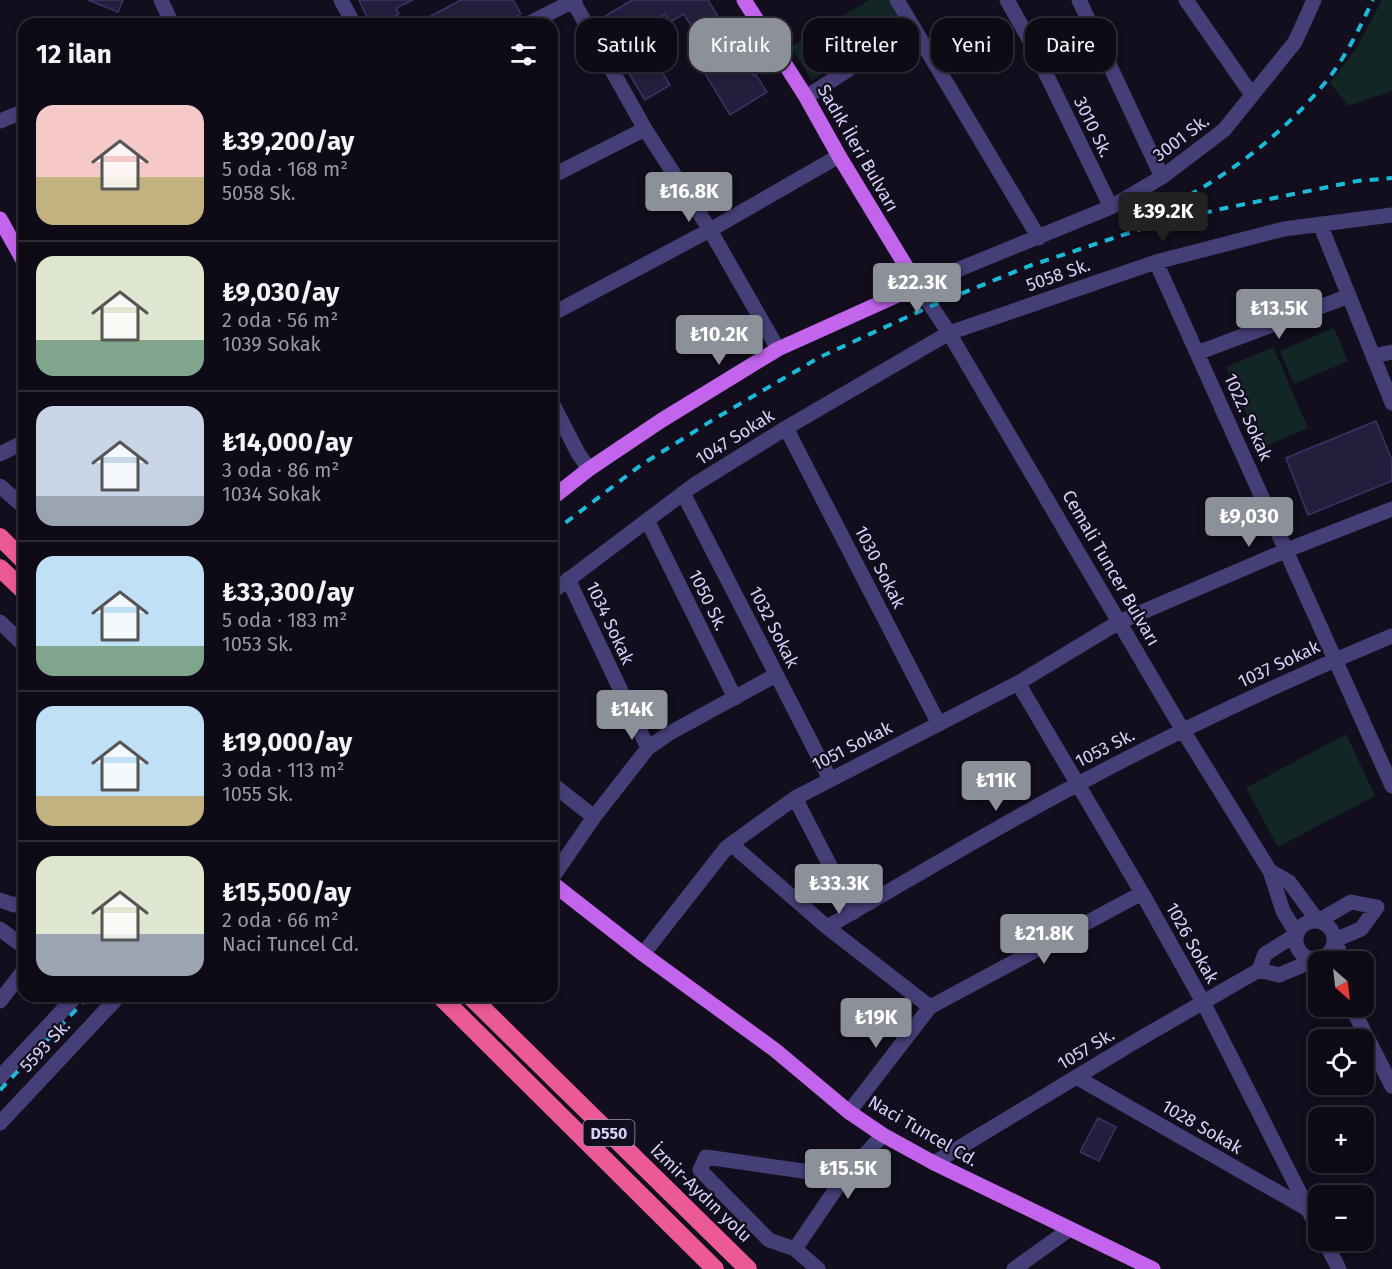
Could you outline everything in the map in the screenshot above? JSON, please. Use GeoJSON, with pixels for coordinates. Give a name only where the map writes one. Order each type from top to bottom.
{"type":"FeatureCollection","features":[{"type":"Feature","properties":{"kind":"highway"},"geometry":{"type":"LineString","coordinates":[[0,537],[18,555]]}},
{"type":"Feature","properties":{"kind":"highway"},"geometry":{"type":"LineString","coordinates":[[0,568],[18,585]]}},
{"type":"Feature","properties":{"kind":"highway","name":"D550"},"geometry":{"type":"LineString","coordinates":[[446,1002],[715,1269]]}},
{"type":"Feature","properties":{"kind":"highway","name":"İzmir-Aydın yolu"},"geometry":{"type":"LineString","coordinates":[[476,1002],[748,1269]]}},
{"type":"Feature","properties":{"kind":"main road","name":"Sadık İleri Bulvarı"},"geometry":{"type":"LineString","coordinates":[[744,0],[806,97],[918,286]]}},
{"type":"Feature","properties":{"kind":"main road"},"geometry":{"type":"LineString","coordinates":[[0,219],[18,251]]}},
{"type":"Feature","properties":{"kind":"main road"},"geometry":{"type":"LineString","coordinates":[[558,493],[662,420],[778,349],[918,286]]}},
{"type":"Feature","properties":{"kind":"main road","name":"Naci Tuncel Cd."},"geometry":{"type":"LineString","coordinates":[[558,888],[642,954],[775,1050],[849,1112],[883,1135],[934,1163],[1153,1269]]}},
{"type":"Feature","properties":{"kind":"street"},"geometry":{"type":"LineString","coordinates":[[161,0],[169,18]]}},
{"type":"Feature","properties":{"kind":"street"},"geometry":{"type":"LineString","coordinates":[[340,0],[350,18]]}},
{"type":"Feature","properties":{"kind":"street"},"geometry":{"type":"LineString","coordinates":[[897,0],[907,18]]}},
{"type":"Feature","properties":{"kind":"street","name":"3010 Sk."},"geometry":{"type":"LineString","coordinates":[[1007,0],[1029,39],[1111,207]]}},
{"type":"Feature","properties":{"kind":"street"},"geometry":{"type":"LineString","coordinates":[[1079,0],[1162,177]]}},
{"type":"Feature","properties":{"kind":"street"},"geometry":{"type":"LineString","coordinates":[[1186,0],[1252,94]]}},
{"type":"Feature","properties":{"kind":"street","name":"3001 Sk."},"geometry":{"type":"LineString","coordinates":[[918,286],[1111,207],[1162,177],[1224,130],[1294,42],[1314,0]]}},
{"type":"Feature","properties":{"kind":"street"},"geometry":{"type":"LineString","coordinates":[[534,18],[545,6],[574,1],[645,129],[710,230],[778,349]]}},
{"type":"Feature","properties":{"kind":"street"},"geometry":{"type":"LineString","coordinates":[[919,38],[1040,238]]}},
{"type":"Feature","properties":{"kind":"street"},"geometry":{"type":"LineString","coordinates":[[806,97],[845,72]]}},
{"type":"Feature","properties":{"kind":"street"},"geometry":{"type":"LineString","coordinates":[[0,121],[18,114]]}},
{"type":"Feature","properties":{"kind":"street"},"geometry":{"type":"LineString","coordinates":[[558,173],[645,129]]}},
{"type":"Feature","properties":{"kind":"street"},"geometry":{"type":"LineString","coordinates":[[558,311],[710,230],[839,156]]}},
{"type":"Feature","properties":{"kind":"street","name":"5058 Sk."},"geometry":{"type":"LineString","coordinates":[[950,333],[1156,262],[1284,229],[1392,215]]}},
{"type":"Feature","properties":{"kind":"street"},"geometry":{"type":"LineString","coordinates":[[1320,224],[1392,402]]}},
{"type":"Feature","properties":{"kind":"street","name":"1022. Sokak"},"geometry":{"type":"LineString","coordinates":[[1156,262],[1392,786]]}},
{"type":"Feature","properties":{"kind":"street","name":"Cemali Tuncer Bulvarı"},"geometry":{"type":"LineString","coordinates":[[918,286],[950,333],[1182,729],[1270,871]]}},
{"type":"Feature","properties":{"kind":"street"},"geometry":{"type":"LineString","coordinates":[[1197,353],[1349,296]]}},
{"type":"Feature","properties":{"kind":"street","name":"1047 Sokak"},"geometry":{"type":"LineString","coordinates":[[558,587],[683,493],[786,428],[950,333]]}},
{"type":"Feature","properties":{"kind":"street"},"geometry":{"type":"LineString","coordinates":[[1373,356],[1392,352]]}},
{"type":"Feature","properties":{"kind":"street"},"geometry":{"type":"LineString","coordinates":[[558,415],[578,453],[590,469]]}},
{"type":"Feature","properties":{"kind":"street","name":"1030 Sokak"},"geometry":{"type":"LineString","coordinates":[[786,428],[939,724]]}},
{"type":"Feature","properties":{"kind":"street"},"geometry":{"type":"LineString","coordinates":[[0,454],[18,445]]}},
{"type":"Feature","properties":{"kind":"street"},"geometry":{"type":"LineString","coordinates":[[0,486],[18,502]]}},
{"type":"Feature","properties":{"kind":"street","name":"1032 Sokak"},"geometry":{"type":"LineString","coordinates":[[683,493],[830,779]]}},
{"type":"Feature","properties":{"kind":"street","name":"1051 Sokak"},"geometry":{"type":"LineString","coordinates":[[642,954],[731,844],[795,798],[1018,683],[1119,622],[1287,550],[1392,509]]}},
{"type":"Feature","properties":{"kind":"street","name":"1050 Sk."},"geometry":{"type":"LineString","coordinates":[[647,520],[735,698]]}},
{"type":"Feature","properties":{"kind":"street","name":"1034 Sokak"},"geometry":{"type":"LineString","coordinates":[[568,579],[648,748]]}},
{"type":"Feature","properties":{"kind":"street"},"geometry":{"type":"LineString","coordinates":[[0,622],[18,639]]}},
{"type":"Feature","properties":{"kind":"street","name":"1037 Sokak"},"geometry":{"type":"LineString","coordinates":[[1182,729],[1335,659],[1392,636]]}},
{"type":"Feature","properties":{"kind":"street"},"geometry":{"type":"LineString","coordinates":[[558,869],[648,748],[668,734],[776,675]]}},
{"type":"Feature","properties":{"kind":"street","name":"1026 Sokak"},"geometry":{"type":"LineString","coordinates":[[1018,683],[1142,893],[1203,1002],[1308,1208]]}},
{"type":"Feature","properties":{"kind":"street","name":"1053 Sk."},"geometry":{"type":"LineString","coordinates":[[827,927],[1078,784],[1182,729]]}},
{"type":"Feature","properties":{"kind":"street"},"geometry":{"type":"LineString","coordinates":[[558,789],[594,818]]}},
{"type":"Feature","properties":{"kind":"street"},"geometry":{"type":"LineString","coordinates":[[795,798],[854,912]]}},
{"type":"Feature","properties":{"kind":"street"},"geometry":{"type":"LineString","coordinates":[[731,844],[827,927],[930,1007]]}},
{"type":"Feature","properties":{"kind":"street"},"geometry":{"type":"LineString","coordinates":[[1270,871],[1289,882],[1318,921],[1330,927],[1339,951]]}},
{"type":"Feature","properties":{"kind":"street"},"geometry":{"type":"LineString","coordinates":[[1270,871],[1283,911],[1297,934],[1296,940],[1300,952],[1308,958]]}},
{"type":"Feature","properties":{"kind":"street"},"geometry":{"type":"LineString","coordinates":[[849,1112],[930,1007],[1142,893]]}},
{"type":"Feature","properties":{"kind":"street"},"geometry":{"type":"LineString","coordinates":[[0,900],[14,905],[18,903]]}},
{"type":"Feature","properties":{"kind":"street"},"geometry":{"type":"LineString","coordinates":[[1331,951],[1335,940],[1361,928],[1377,907],[1392,901]]}},
{"type":"Feature","properties":{"kind":"street"},"geometry":{"type":"LineString","coordinates":[[1308,969],[1279,975],[1259,970],[1265,954],[1297,934],[1305,924],[1318,921],[1351,902],[1377,907]]}},
{"type":"Feature","properties":{"kind":"street"},"geometry":{"type":"LineString","coordinates":[[0,929],[18,942]]}},
{"type":"Feature","properties":{"kind":"street","name":"1057 Sk."},"geometry":{"type":"LineString","coordinates":[[934,1163],[1259,970]]}},
{"type":"Feature","properties":{"kind":"street"},"geometry":{"type":"LineString","coordinates":[[0,1001],[18,978]]}},
{"type":"Feature","properties":{"kind":"street"},"geometry":{"type":"LineString","coordinates":[[0,1077],[70,1002]]}},
{"type":"Feature","properties":{"kind":"street","name":"5593 Sk."},"geometry":{"type":"LineString","coordinates":[[0,1123],[113,1002]]}},
{"type":"Feature","properties":{"kind":"street"},"geometry":{"type":"LineString","coordinates":[[1359,1017],[1385,1055],[1392,1086]]}},
{"type":"Feature","properties":{"kind":"street","name":"1028 Sokak"},"geometry":{"type":"LineString","coordinates":[[1076,1077],[1308,1209]]}},
{"type":"Feature","properties":{"kind":"street"},"geometry":{"type":"LineString","coordinates":[[795,1249],[844,1177],[883,1135]]}},
{"type":"Feature","properties":{"kind":"street"},"geometry":{"type":"LineString","coordinates":[[818,1269],[795,1249],[769,1240],[700,1170],[706,1157],[844,1177]]}},
{"type":"Feature","properties":{"kind":"street"},"geometry":{"type":"LineString","coordinates":[[1014,1269],[1070,1229]]}},
{"type":"Feature","properties":{"kind":"street"},"geometry":{"type":"LineString","coordinates":[[1330,1251],[1339,1269]]}},
{"type":"Feature","properties":{"kind":"green space"},"geometry":{"type":"Polygon","coordinates":[[[869,0],[889,0],[900,18],[839,18],[869,0]]]}},
{"type":"Feature","properties":{"kind":"green space"},"geometry":{"type":"Polygon","coordinates":[[[1382,0],[1392,0],[1392,91],[1348,106],[1330,83],[1357,47],[1382,0]]]}},
{"type":"Feature","properties":{"kind":"green space"},"geometry":{"type":"Polygon","coordinates":[[[803,40],[803,66],[791,47],[803,40]]]}},
{"type":"Feature","properties":{"kind":"green space"},"geometry":{"type":"Polygon","coordinates":[[[807,72],[825,72],[812,80],[807,72]]]}},
{"type":"Feature","properties":{"kind":"green space"},"geometry":{"type":"Polygon","coordinates":[[[1334,328],[1348,361],[1294,384],[1280,351],[1334,328]]]}},
{"type":"Feature","properties":{"kind":"green space"},"geometry":{"type":"Polygon","coordinates":[[[1273,347],[1308,428],[1261,448],[1226,367],[1273,347]]]}},
{"type":"Feature","properties":{"kind":"green space"},"geometry":{"type":"Polygon","coordinates":[[[1346,734],[1375,796],[1278,847],[1246,788],[1346,734]]]}},
{"type":"Feature","properties":{"kind":"building"},"geometry":{"type":"Polygon","coordinates":[[[88,0],[123,0],[118,12],[88,0]]]}},
{"type":"Feature","properties":{"kind":"building"},"geometry":{"type":"Polygon","coordinates":[[[359,0],[413,0],[396,8],[399,14],[391,18],[367,18],[359,0]]]}},
{"type":"Feature","properties":{"kind":"building"},"geometry":{"type":"Polygon","coordinates":[[[461,0],[513,0],[521,14],[513,18],[427,18],[461,0]]]}},
{"type":"Feature","properties":{"kind":"building"},"geometry":{"type":"Polygon","coordinates":[[[632,0],[708,0],[719,18],[689,18],[689,23],[684,14],[677,18],[668,18],[665,14],[659,18],[602,18],[632,0]]]}},
{"type":"Feature","properties":{"kind":"building"},"geometry":{"type":"Polygon","coordinates":[[[628,72],[662,72],[670,85],[645,100],[628,72]]]}},
{"type":"Feature","properties":{"kind":"building"},"geometry":{"type":"Polygon","coordinates":[[[704,72],[752,72],[767,92],[730,115],[704,72]]]}},
{"type":"Feature","properties":{"kind":"building"},"geometry":{"type":"Polygon","coordinates":[[[1376,421],[1392,460],[1392,481],[1308,515],[1286,458],[1376,421]]]}},
{"type":"Feature","properties":{"kind":"building"},"geometry":{"type":"Polygon","coordinates":[[[1098,1118],[1116,1127],[1099,1161],[1080,1152],[1098,1118]]]}},
{"type":"Feature","properties":{"kind":"railway"},"geometry":{"type":"LineString","coordinates":[[1128,225],[1156,213],[1209,183],[1259,148],[1282,128],[1304,107],[1332,74],[1351,44],[1373,0]]}},
{"type":"Feature","properties":{"kind":"railway"},"geometry":{"type":"LineString","coordinates":[[558,528],[641,465],[716,418],[820,357],[931,306],[1029,266],[1144,228],[1216,210],[1357,181],[1392,178]]}},
{"type":"Feature","properties":{"kind":"railway"},"geometry":{"type":"LineString","coordinates":[[0,1090],[83,1002]]}}]}
